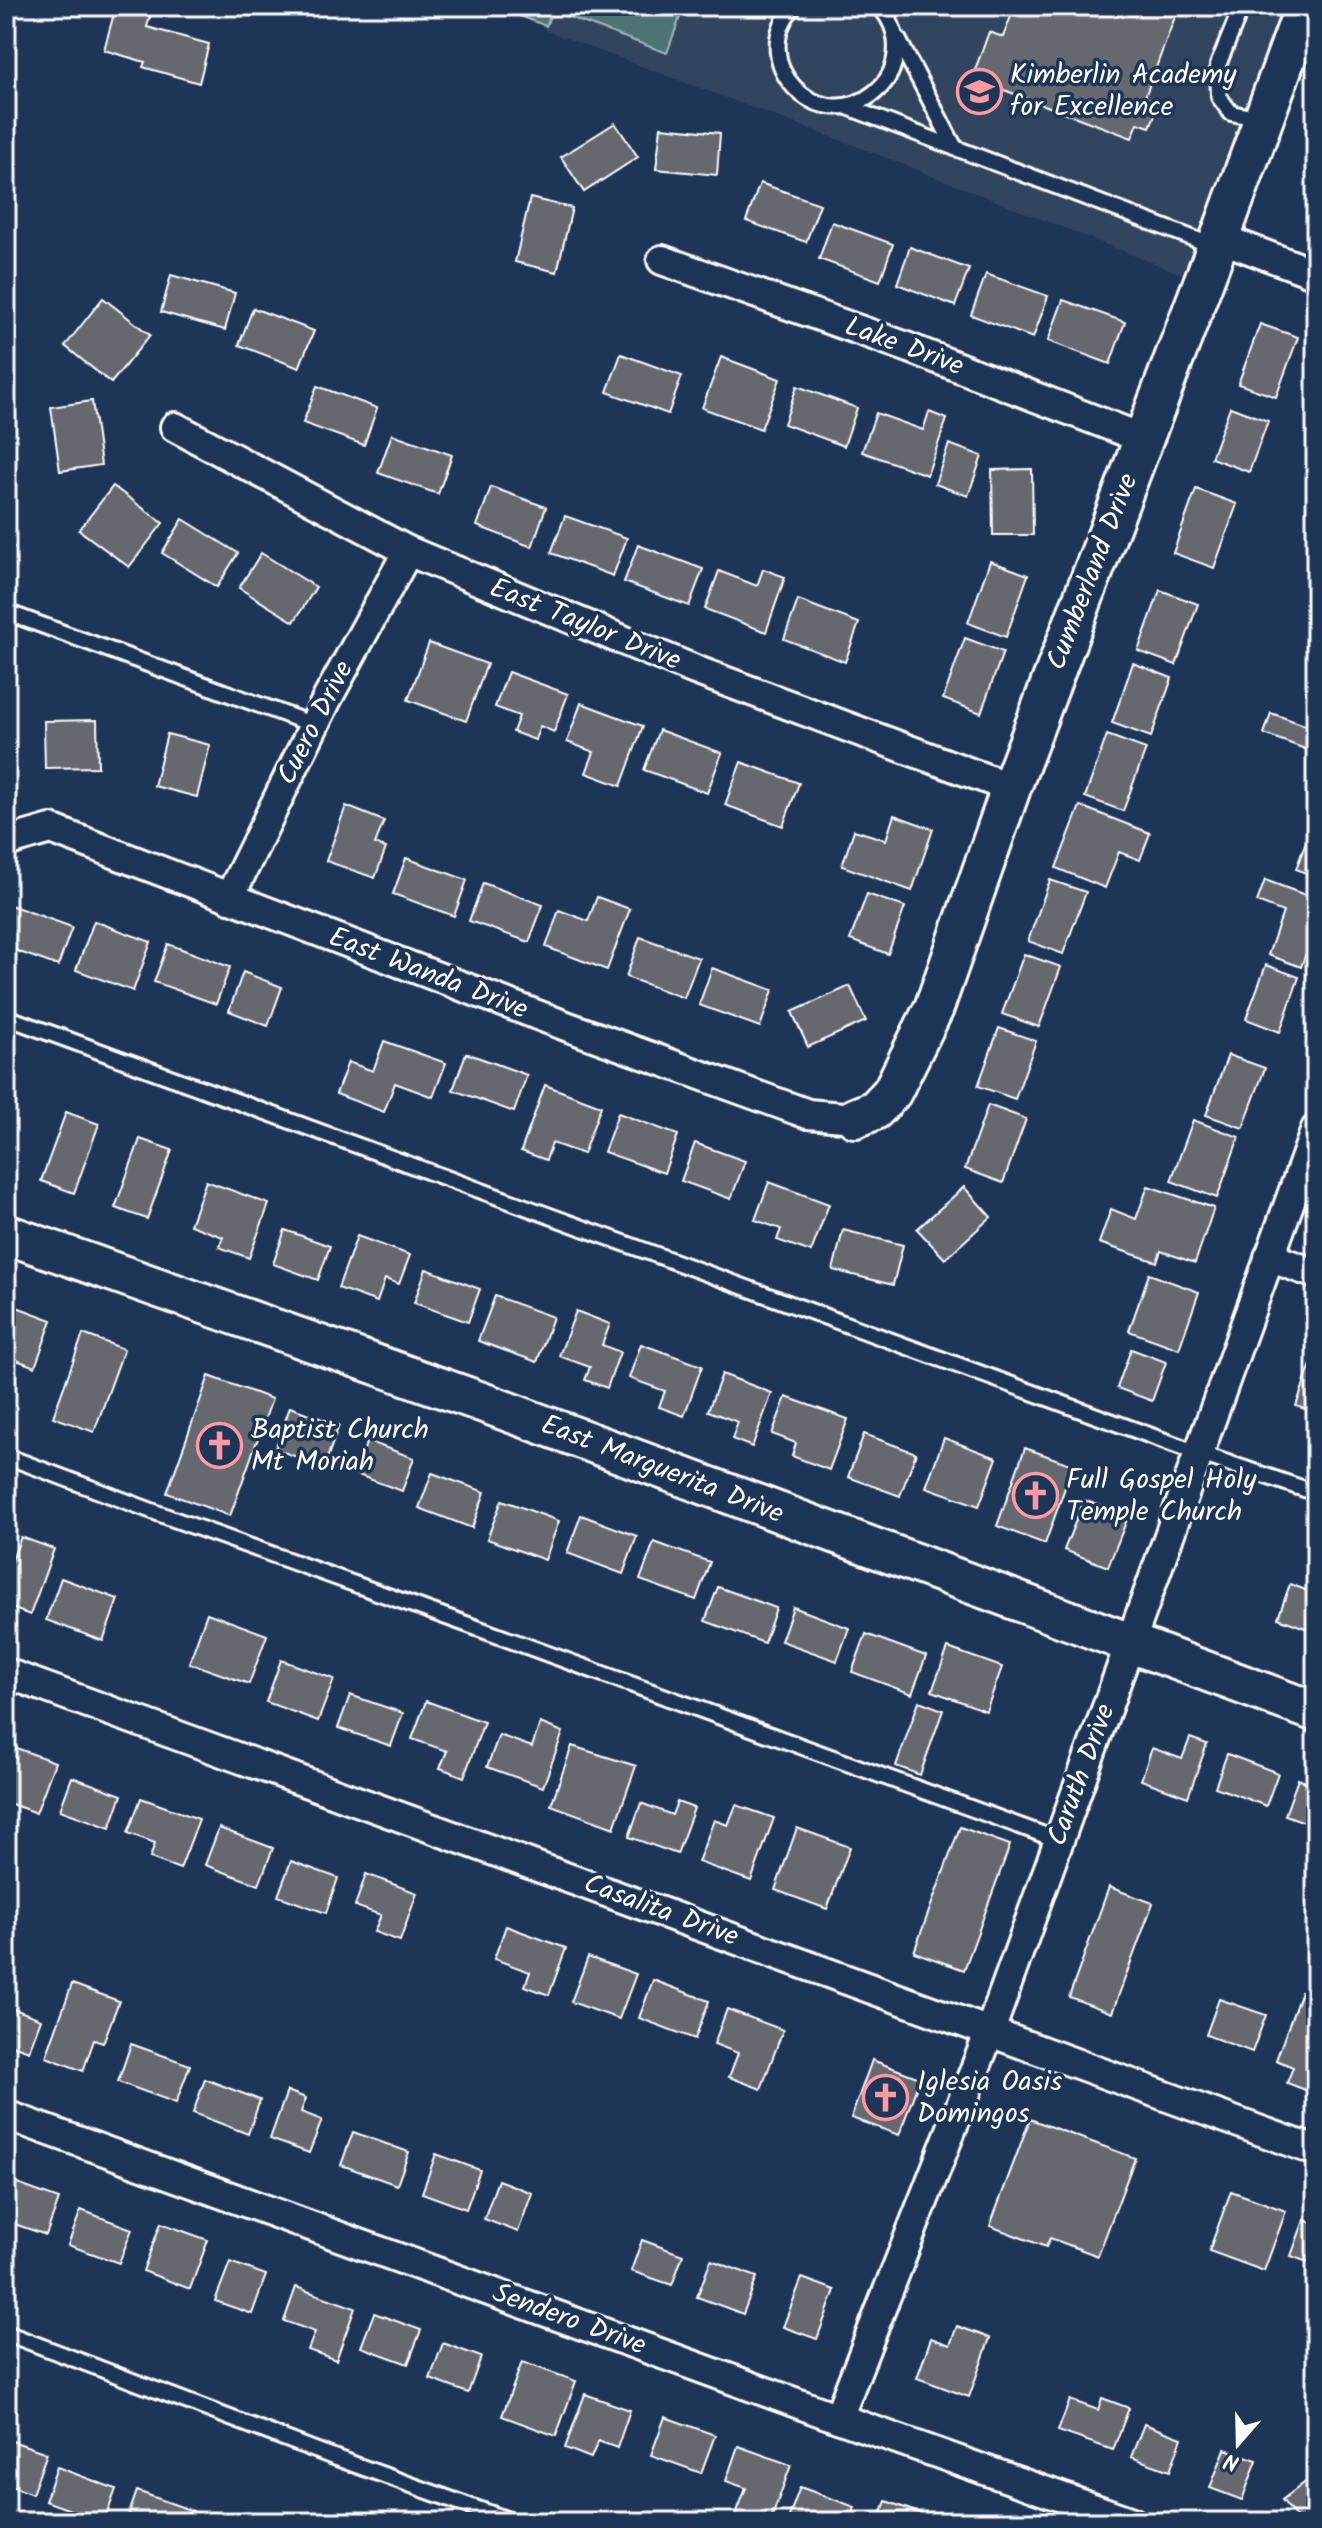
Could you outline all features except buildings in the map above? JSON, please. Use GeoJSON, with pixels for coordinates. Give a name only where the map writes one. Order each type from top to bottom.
{"type":"FeatureCollection","features":[{"type":"Feature","properties":{"kind":"street","name":"Cumberland Drive"},"geometry":{"type":"LineString","coordinates":[[855,1118],[875,1110],[892,1092],[934,1008],[1011,788],[1305,6]]}},
{"type":"Feature","properties":{"kind":"street"},"geometry":{"type":"LineString","coordinates":[[1218,242],[1316,274]]}},
{"type":"Feature","properties":{"kind":"street","name":"Lake Drive"},"geometry":{"type":"LineString","coordinates":[[662,260],[904,346],[1144,439]]}},
{"type":"Feature","properties":{"kind":"street","name":"East Taylor Drive"},"geometry":{"type":"LineString","coordinates":[[175,427],[408,551],[695,670],[1011,788]]}},
{"type":"Feature","properties":{"kind":"street","name":"Cuero Drive"},"geometry":{"type":"LineString","coordinates":[[229,898],[314,725],[408,551]]}},
{"type":"Feature","properties":{"kind":"street","name":"East Wanda Drive"},"geometry":{"type":"LineString","coordinates":[[6,842],[51,829],[551,1021],[808,1114],[855,1118]]}},
{"type":"Feature","properties":{"kind":"street","name":"Caruth Drive"},"geometry":{"type":"LineString","coordinates":[[838,2418],[990,2031],[1316,1129]]}},
{"type":"Feature","properties":{"kind":"street","name":"East Marguerita Drive"},"geometry":{"type":"LineString","coordinates":[[6,1234],[505,1411],[1316,1712]]}},
{"type":"Feature","properties":{"kind":"street"},"geometry":{"type":"LineString","coordinates":[[1269,1257],[1316,1274]]}},
{"type":"Feature","properties":{"kind":"street","name":"Casalita Drive"},"geometry":{"type":"LineString","coordinates":[[6,1673],[1316,2151]]}},
{"type":"Feature","properties":{"kind":"street","name":"Sendero Drive"},"geometry":{"type":"LineString","coordinates":[[6,2115],[1132,2522]]}},
{"type":"Feature","properties":{"kind":"lane"},"geometry":{"type":"LineString","coordinates":[[794,6],[778,33],[777,52],[782,71],[792,87],[808,99],[826,106],[845,106],[864,100],[880,88],[891,71],[896,52],[895,33]]}},
{"type":"Feature","properties":{"kind":"lane"},"geometry":{"type":"LineString","coordinates":[[879,6],[887,14],[955,148]]}},
{"type":"Feature","properties":{"kind":"lane"},"geometry":{"type":"LineString","coordinates":[[1242,6],[1218,65],[1219,97],[1231,113],[1264,119]]}},
{"type":"Feature","properties":{"kind":"lane"},"geometry":{"type":"LineString","coordinates":[[845,106],[1218,242]]}},
{"type":"Feature","properties":{"kind":"lane"},"geometry":{"type":"LineString","coordinates":[[6,612],[314,725]]}},
{"type":"Feature","properties":{"kind":"lane"},"geometry":{"type":"LineString","coordinates":[[6,1017],[1198,1453],[1316,1493]]}},
{"type":"Feature","properties":{"kind":"lane"},"geometry":{"type":"LineString","coordinates":[[6,1456],[1058,1840]]}},
{"type":"Feature","properties":{"kind":"lane"},"geometry":{"type":"LineString","coordinates":[[6,2333],[514,2522]]}},
{"type":"Feature","properties":{"kind":"shaded area","name":"Kimberlin Academy for Excellence"},"geometry":{"type":"Polygon","coordinates":[[[554,6],[1282,6],[1186,276],[869,151],[544,30],[554,6]]]}},
{"type":"Feature","properties":{"kind":"green space"},"geometry":{"type":"Polygon","coordinates":[[[494,6],[684,6],[667,53],[552,11],[546,26],[494,6]]]}},
{"type":"Feature","properties":{"kind":"place","name":"Kimberlin Academy for Excellence"},"geometry":{"type":"Point","coordinates":[979,91]}},
{"type":"Feature","properties":{"kind":"place","name":"Baptist Church Mt Moriah"},"geometry":{"type":"Point","coordinates":[220,1446]}},
{"type":"Feature","properties":{"kind":"place","name":"Full Gospel Holy Temple Church"},"geometry":{"type":"Point","coordinates":[1035,1496]}},
{"type":"Feature","properties":{"kind":"place","name":"Iglesia Oasis Domingos"},"geometry":{"type":"Point","coordinates":[886,2098]}}]}
